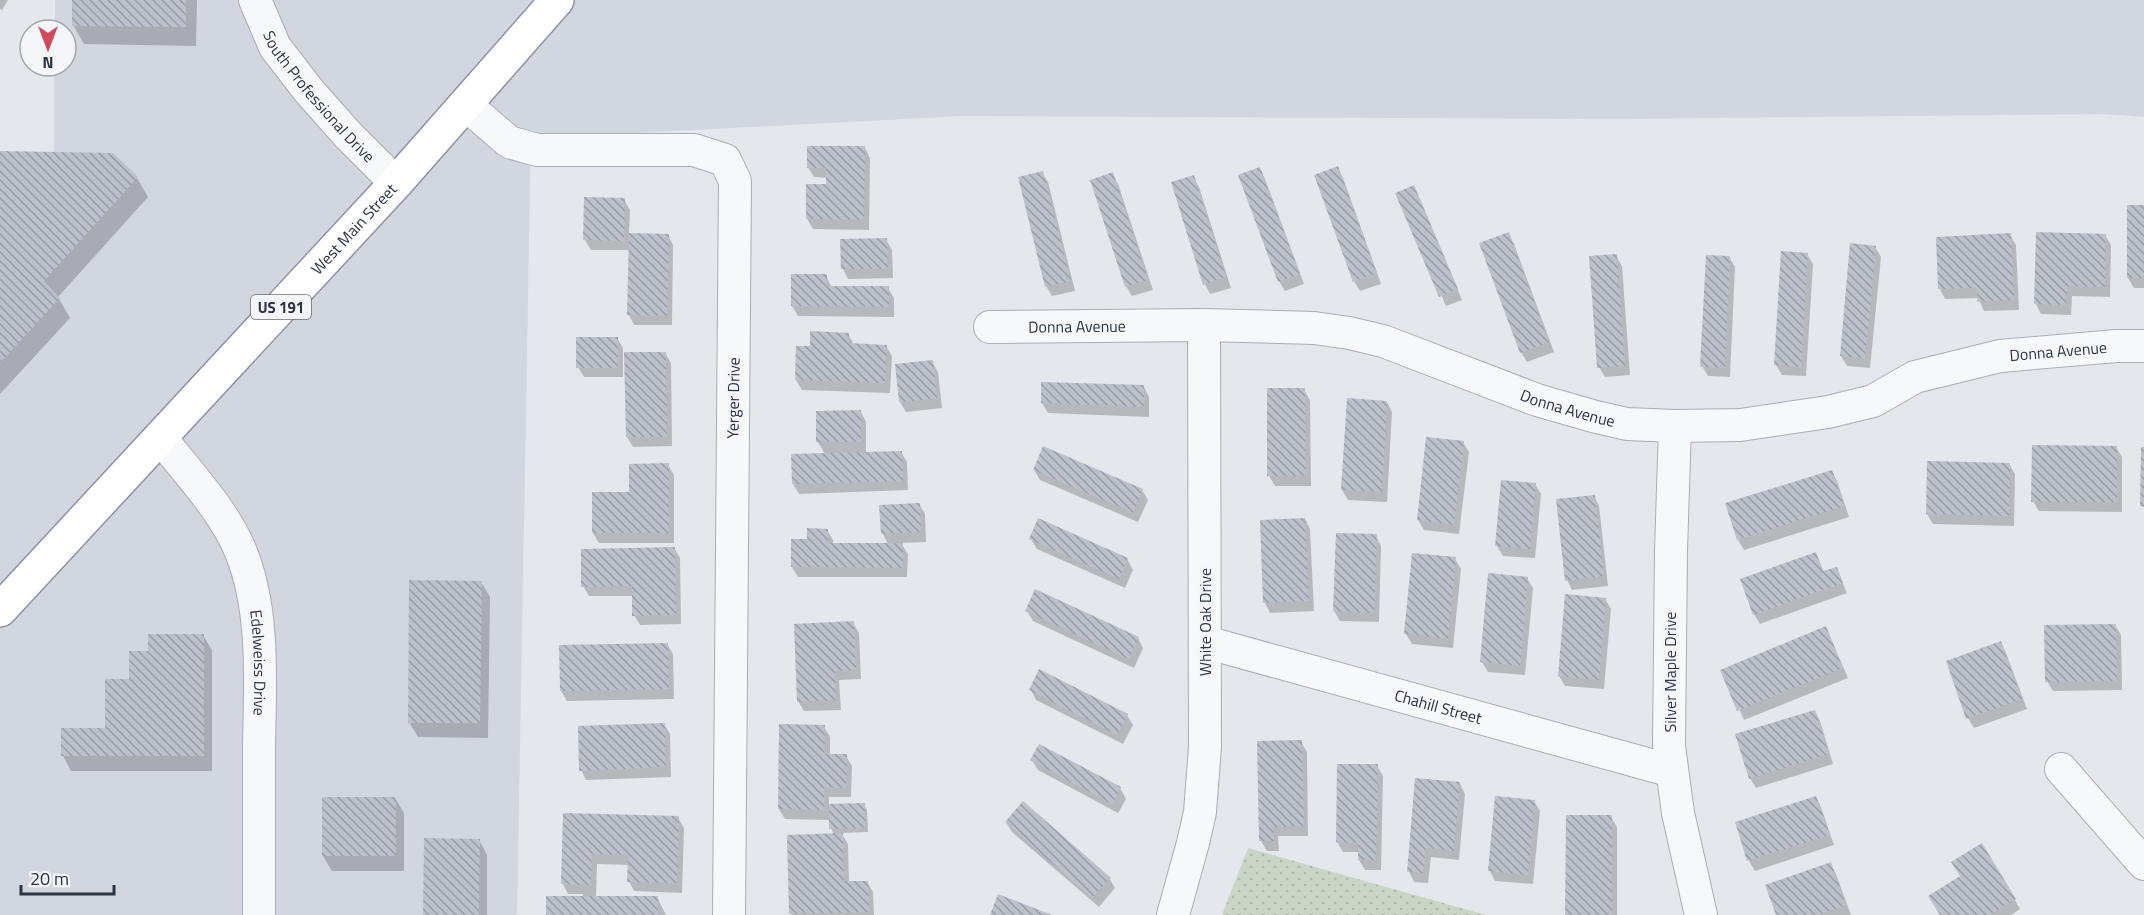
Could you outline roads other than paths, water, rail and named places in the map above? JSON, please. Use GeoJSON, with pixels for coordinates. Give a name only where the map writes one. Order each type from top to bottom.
{"type":"FeatureCollection","features":[{"type":"Feature","properties":{"kind":"highway","name":"West Main Street"},"geometry":{"type":"LineString","coordinates":[[0,610],[396,183],[557,0]]}},
{"type":"Feature","properties":{"kind":"street","name":"South Professional Drive"},"geometry":{"type":"LineString","coordinates":[[255,0],[275,47],[325,109],[396,183]]}},
{"type":"Feature","properties":{"kind":"street","name":"Yerger Drive"},"geometry":{"type":"LineString","coordinates":[[465,104],[509,142],[537,150],[694,150],[725,160],[735,181],[729,915]]}},
{"type":"Feature","properties":{"kind":"street","name":"Donna Avenue"},"geometry":{"type":"LineString","coordinates":[[990,327],[1204,325],[1314,328],[1349,333],[1383,341],[1537,400],[1596,417],[1627,424],[1675,426],[1740,425],[1828,412],[1874,401],[1915,377],[2000,356],[2071,349],[2144,346]]}},
{"type":"Feature","properties":{"kind":"street","name":"White Oak Drive"},"geometry":{"type":"LineString","coordinates":[[1173,915],[1194,843],[1200,812],[1205,747],[1204,325]]}},
{"type":"Feature","properties":{"kind":"street","name":"Silver Maple Drive"},"geometry":{"type":"LineString","coordinates":[[1675,426],[1669,746],[1678,813],[1701,915]]}},
{"type":"Feature","properties":{"kind":"street","name":"Edelweiss Drive"},"geometry":{"type":"LineString","coordinates":[[160,436],[229,527],[252,584],[257,614],[260,697],[259,915]]}},
{"type":"Feature","properties":{"kind":"street","name":"Chahill Street"},"geometry":{"type":"LineString","coordinates":[[1205,642],[1671,771]]}},
{"type":"Feature","properties":{"kind":"street"},"geometry":{"type":"LineString","coordinates":[[2061,769],[2144,864]]}}]}
